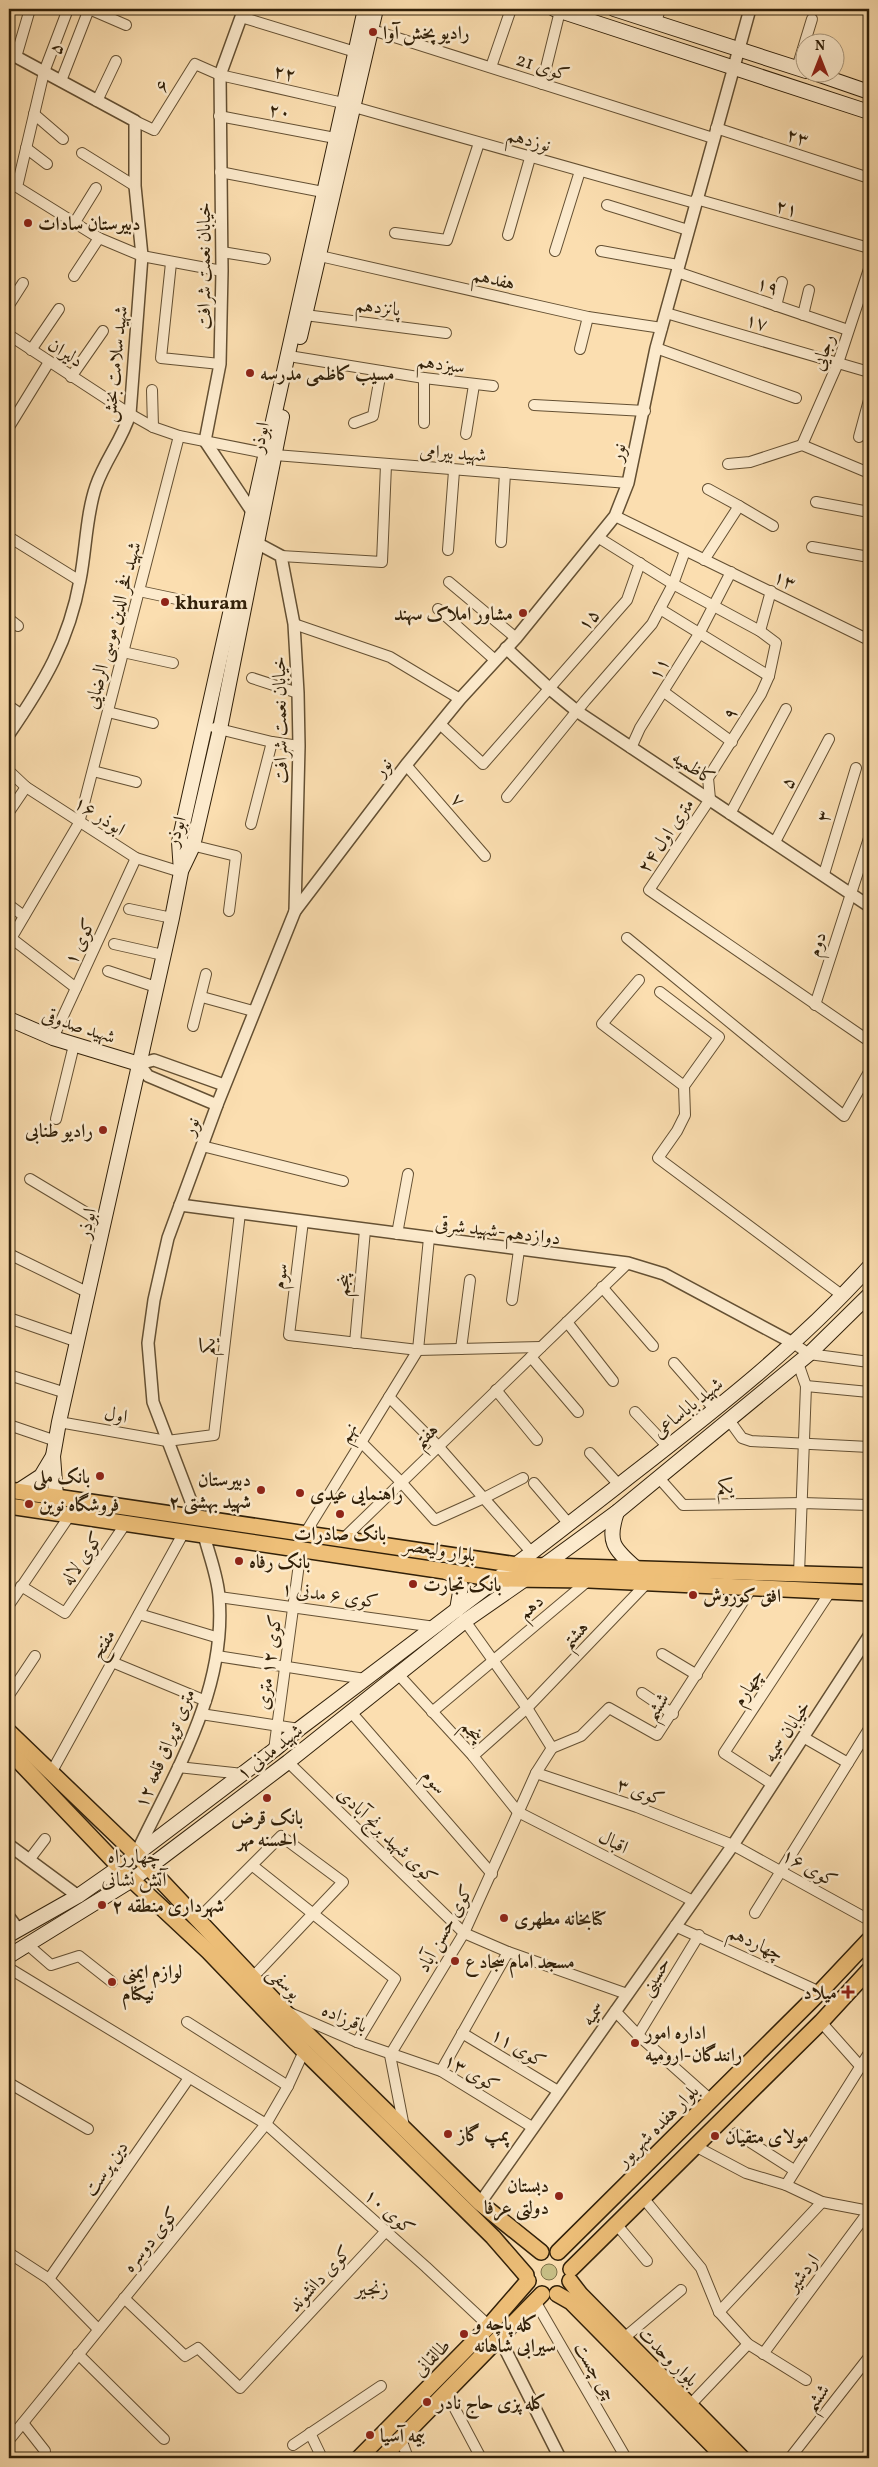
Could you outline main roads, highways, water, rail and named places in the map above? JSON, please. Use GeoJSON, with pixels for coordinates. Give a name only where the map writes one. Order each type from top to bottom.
{"type":"FeatureCollection","features":[{"type":"Feature","properties":{"kind":"main road","name":"ابوذر"},"geometry":{"type":"LineString","coordinates":[[253,541],[253,512],[270,454],[320,256],[348,105],[371,9]]}},
{"type":"Feature","properties":{"kind":"main road"},"geometry":{"type":"LineString","coordinates":[[558,9],[869,112]]}},
{"type":"Feature","properties":{"kind":"main road"},"geometry":{"type":"LineString","coordinates":[[614,9],[658,15],[740,48],[796,67]]}},
{"type":"Feature","properties":{"kind":"main road"},"geometry":{"type":"LineString","coordinates":[[840,82],[869,92]]}},
{"type":"Feature","properties":{"kind":"main road","name":"ابوذر"},"geometry":{"type":"LineString","coordinates":[[52,1512],[56,1496],[53,1456],[59,1422],[105,1224],[181,872],[193,846],[213,727],[335,138],[348,105]]}},
{"type":"Feature","properties":{"kind":"main road","name":"ابوذر"},"geometry":{"type":"LineString","coordinates":[[181,872],[179,842],[213,727]]}},
{"type":"Feature","properties":{"kind":"main road","name":"شهید صدوقی"},"geometry":{"type":"LineString","coordinates":[[9,1019],[53,1038],[139,1064]]}},
{"type":"Feature","properties":{"kind":"main road","name":"شهید باباساعی"},"geometry":{"type":"LineString","coordinates":[[517,1565],[715,1410],[793,1343],[843,1296],[869,1267]]}},
{"type":"Feature","properties":{"kind":"main road","name":"شهید باباساعی"},"geometry":{"type":"LineString","coordinates":[[545,1565],[617,1512],[803,1359],[869,1295]]}},
{"type":"Feature","properties":{"kind":"main road"},"geometry":{"type":"LineString","coordinates":[[13,1491],[41,1476],[53,1456]]}},
{"type":"Feature","properties":{"kind":"main road","name":"بلوار ولیعصر"},"geometry":{"type":"LineString","coordinates":[[13,1491],[306,1532],[517,1565],[869,1576]]}},
{"type":"Feature","properties":{"kind":"main road","name":"بلوار ولیعصر"},"geometry":{"type":"LineString","coordinates":[[9,1506],[440,1568],[498,1579],[589,1580],[869,1593]]}},
{"type":"Feature","properties":{"kind":"main road"},"geometry":{"type":"LineString","coordinates":[[617,1512],[611,1530],[615,1550],[636,1568]]}},
{"type":"Feature","properties":{"kind":"main road"},"geometry":{"type":"LineString","coordinates":[[197,1517],[204,1535]]}},
{"type":"Feature","properties":{"kind":"main road","name":"شهید مدنی ۱"},"geometry":{"type":"LineString","coordinates":[[9,1956],[132,1880],[288,1762],[398,1674],[498,1579],[517,1565]]}},
{"type":"Feature","properties":{"kind":"main road","name":"شهید مدنی ۱"},"geometry":{"type":"LineString","coordinates":[[13,1932],[78,1896],[121,1866],[435,1627],[461,1615],[524,1580],[545,1565]]}},
{"type":"Feature","properties":{"kind":"main road"},"geometry":{"type":"LineString","coordinates":[[440,1568],[459,1580],[461,1615]]}},
{"type":"Feature","properties":{"kind":"main road"},"geometry":{"type":"LineString","coordinates":[[299,1729],[310,1744]]}},
{"type":"Feature","properties":{"kind":"main road","name":"یوسفی"},"geometry":{"type":"LineString","coordinates":[[9,1732],[136,1854],[198,1919],[214,1947],[304,2051],[493,2237],[527,2278]]}},
{"type":"Feature","properties":{"kind":"main road","name":"یوسفی"},"geometry":{"type":"LineString","coordinates":[[9,1751],[121,1866],[132,1880],[252,1978],[480,2203],[541,2252]]}},
{"type":"Feature","properties":{"kind":"main road"},"geometry":{"type":"LineString","coordinates":[[13,1932],[28,1945]]}},
{"type":"Feature","properties":{"kind":"main road","name":"بلوار هفده شهریور"},"geometry":{"type":"LineString","coordinates":[[558,2252],[820,1992],[869,1940]]}},
{"type":"Feature","properties":{"kind":"main road"},"geometry":{"type":"LineString","coordinates":[[570,2275],[568,2262],[558,2252],[541,2252],[528,2264],[527,2278],[538,2298],[557,2294],[565,2288],[570,2275],[617,2225],[698,2142],[821,2022],[869,1970]]}},
{"type":"Feature","properties":{"kind":"main road"},"geometry":{"type":"LineString","coordinates":[[687,2124],[698,2142]]}},
{"type":"Feature","properties":{"kind":"main road"},"geometry":{"type":"LineString","coordinates":[[493,2237],[504,2224]]}},
{"type":"Feature","properties":{"kind":"main road","name":"بلوار وحدت"},"geometry":{"type":"LineString","coordinates":[[570,2275],[580,2294],[624,2338],[725,2458]]}},
{"type":"Feature","properties":{"kind":"main road","name":"طالقانی"},"geometry":{"type":"LineString","coordinates":[[382,2458],[446,2392],[494,2332],[527,2278]]}},
{"type":"Feature","properties":{"kind":"main road","name":"بلوار وحدت"},"geometry":{"type":"LineString","coordinates":[[557,2294],[570,2302],[685,2409],[742,2458]]}},
{"type":"Feature","properties":{"kind":"main road","name":"طالقانی"},"geometry":{"type":"LineString","coordinates":[[359,2458],[494,2332],[538,2298]]}},
{"type":"Feature","properties":{"kind":"place","name":"رادیو پخش آوا"},"geometry":{"type":"Point","coordinates":[373,32]}},
{"type":"Feature","properties":{"kind":"place","name":"دبیرستان سادات"},"geometry":{"type":"Point","coordinates":[28,223]}},
{"type":"Feature","properties":{"kind":"place","name":"مسیب کاظمی مدرسه"},"geometry":{"type":"Point","coordinates":[250,373]}},
{"type":"Feature","properties":{"kind":"place","name":"khuram"},"geometry":{"type":"Point","coordinates":[165,602]}},
{"type":"Feature","properties":{"kind":"place","name":"مشاور املاک سهند"},"geometry":{"type":"Point","coordinates":[523,613]}},
{"type":"Feature","properties":{"kind":"place","name":"رادیو طنابی"},"geometry":{"type":"Point","coordinates":[103,1130]}},
{"type":"Feature","properties":{"kind":"place","name":"بانک ملی"},"geometry":{"type":"Point","coordinates":[100,1476]}},
{"type":"Feature","properties":{"kind":"place","name":"دبیرستان شهید بهشتی ۲"},"geometry":{"type":"Point","coordinates":[261,1490]}},
{"type":"Feature","properties":{"kind":"place","name":"راهنمایی عیدی"},"geometry":{"type":"Point","coordinates":[300,1493]}},
{"type":"Feature","properties":{"kind":"place","name":"فروشگاه نوین"},"geometry":{"type":"Point","coordinates":[29,1504]}},
{"type":"Feature","properties":{"kind":"place","name":"بانک صادرات"},"geometry":{"type":"Point","coordinates":[340,1514]}},
{"type":"Feature","properties":{"kind":"place","name":"بانک رفاه"},"geometry":{"type":"Point","coordinates":[239,1561]}},
{"type":"Feature","properties":{"kind":"place","name":"بانک تجارت"},"geometry":{"type":"Point","coordinates":[413,1584]}},
{"type":"Feature","properties":{"kind":"place","name":"افق کوروش"},"geometry":{"type":"Point","coordinates":[693,1595]}},
{"type":"Feature","properties":{"kind":"place","name":"بانک قرض الحسنه مهر"},"geometry":{"type":"Point","coordinates":[267,1798]}},
{"type":"Feature","properties":{"kind":"place","name":"شهرداری منطقه ۲"},"geometry":{"type":"Point","coordinates":[102,1905]}},
{"type":"Feature","properties":{"kind":"place","name":"کتابخانه مطهری"},"geometry":{"type":"Point","coordinates":[504,1918]}},
{"type":"Feature","properties":{"kind":"place","name":"مسجد امام سجاد ع"},"geometry":{"type":"Point","coordinates":[455,1961]}},
{"type":"Feature","properties":{"kind":"place","name":"لوازم ایمنی نیکنام"},"geometry":{"type":"Point","coordinates":[112,1982]}},
{"type":"Feature","properties":{"kind":"place","name":"میلاد"},"geometry":{"type":"Point","coordinates":[848,1992]}},
{"type":"Feature","properties":{"kind":"place","name":"اداره امور رانندگان-ارومیه"},"geometry":{"type":"Point","coordinates":[635,2043]}},
{"type":"Feature","properties":{"kind":"place","name":"پمپ گاز"},"geometry":{"type":"Point","coordinates":[448,2134]}},
{"type":"Feature","properties":{"kind":"place","name":"مولای متقیان"},"geometry":{"type":"Point","coordinates":[715,2136]}},
{"type":"Feature","properties":{"kind":"place","name":"دبستان دولتی عرفا"},"geometry":{"type":"Point","coordinates":[559,2196]}},
{"type":"Feature","properties":{"kind":"place","name":"کله پاچه و سیرابی شاهانه"},"geometry":{"type":"Point","coordinates":[464,2334]}},
{"type":"Feature","properties":{"kind":"place","name":"کله پزى حاج نادر"},"geometry":{"type":"Point","coordinates":[427,2402]}},
{"type":"Feature","properties":{"kind":"place","name":"بیمه آسیا"},"geometry":{"type":"Point","coordinates":[370,2435]}},
{"type":"Feature","properties":{"kind":"district","name":"چهارراه آتش نشانی"},"geometry":{"type":"Point","coordinates":[134,1868]}},
{"type":"Feature","properties":{"kind":"district","name":"زنجیر"},"geometry":{"type":"Point","coordinates":[372,2288]}}]}
